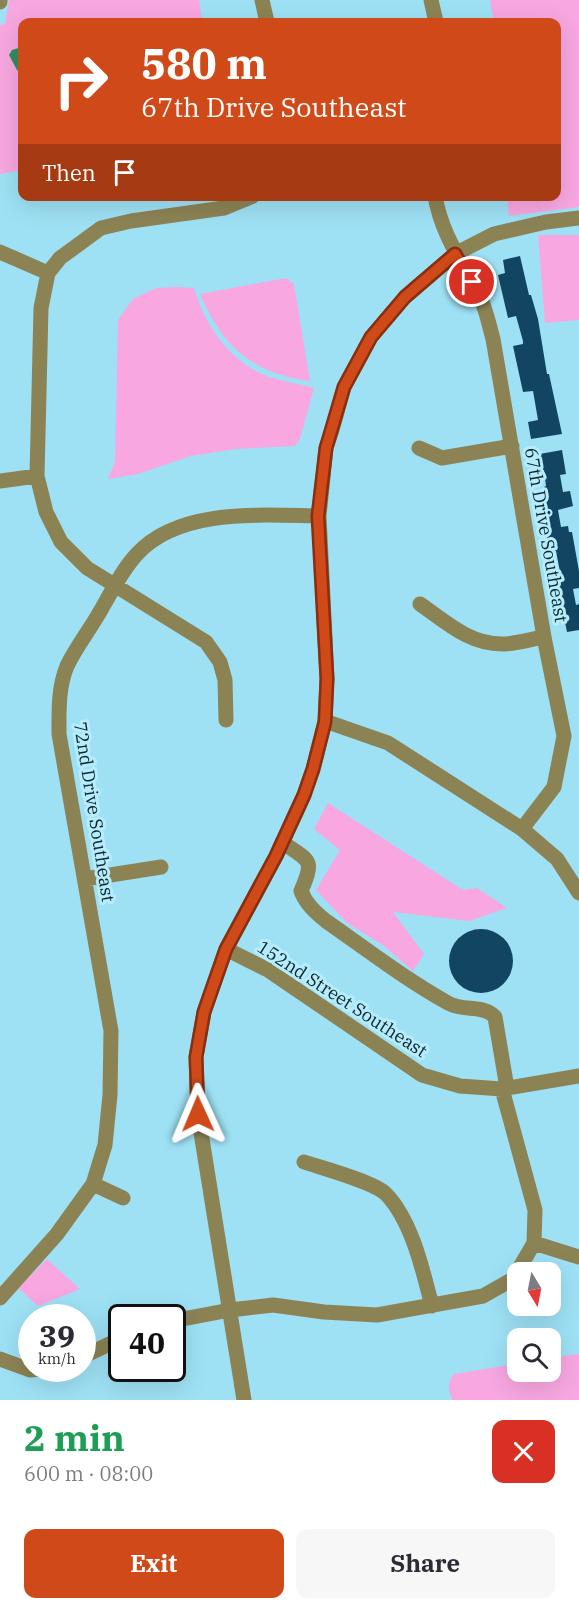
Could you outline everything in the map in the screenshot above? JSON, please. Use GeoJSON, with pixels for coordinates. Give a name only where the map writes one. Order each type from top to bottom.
{"type":"FeatureCollection","features":[{"type":"Feature","properties":{"kind":"street"},"geometry":{"type":"LineString","coordinates":[[261,0],[266,18]]}},
{"type":"Feature","properties":{"kind":"street"},"geometry":{"type":"LineString","coordinates":[[431,0],[435,18]]}},
{"type":"Feature","properties":{"kind":"street"},"geometry":{"type":"LineString","coordinates":[[226,720],[225,680],[220,662],[206,642],[87,568],[61,542],[46,513],[37,476],[41,308],[48,273],[60,258],[101,228],[131,221],[224,208],[241,201]]}},
{"type":"Feature","properties":{"kind":"street","name":"67th Drive Southeast"},"geometry":{"type":"LineString","coordinates":[[436,201],[438,214],[455,254],[480,297],[493,339],[544,637],[564,736],[554,787],[522,829]]}},
{"type":"Feature","properties":{"kind":"street"},"geometry":{"type":"LineString","coordinates":[[244,1400],[198,1114],[196,1057],[204,1012],[226,949],[304,795],[325,722],[327,679],[318,516],[326,448],[344,387],[371,337],[405,297],[455,254],[494,234],[546,222],[579,218]]}},
{"type":"Feature","properties":{"kind":"street"},"geometry":{"type":"LineString","coordinates":[[0,252],[48,273]]}},
{"type":"Feature","properties":{"kind":"street"},"geometry":{"type":"LineString","coordinates":[[420,448],[442,458],[512,446]]}},
{"type":"Feature","properties":{"kind":"street"},"geometry":{"type":"LineString","coordinates":[[0,482],[37,476]]}},
{"type":"Feature","properties":{"kind":"street","name":"72nd Drive Southeast"},"geometry":{"type":"LineString","coordinates":[[0,1298],[57,1234],[93,1184],[105,1145],[111,1095],[111,1031],[59,734],[58,700],[67,666],[137,554],[162,533],[191,522],[270,515],[318,516]]}},
{"type":"Feature","properties":{"kind":"street"},"geometry":{"type":"LineString","coordinates":[[420,604],[467,638],[484,643],[504,645],[544,637]]}},
{"type":"Feature","properties":{"kind":"street"},"geometry":{"type":"LineString","coordinates":[[325,722],[388,743],[522,829],[557,859],[579,893]]}},
{"type":"Feature","properties":{"kind":"street"},"geometry":{"type":"LineString","coordinates":[[186,1318],[273,1305],[324,1312],[377,1315],[483,1296],[513,1279],[534,1243],[535,1210],[504,1088],[495,1017],[485,1010],[456,1007],[422,989],[312,910],[301,891],[310,869],[308,862],[282,842]]}},
{"type":"Feature","properties":{"kind":"street"},"geometry":{"type":"LineString","coordinates":[[85,879],[161,867]]}},
{"type":"Feature","properties":{"kind":"street","name":"152nd Street Southeast"},"geometry":{"type":"LineString","coordinates":[[226,949],[268,970],[422,1075],[460,1086],[504,1088],[579,1076]]}},
{"type":"Feature","properties":{"kind":"street"},"geometry":{"type":"LineString","coordinates":[[304,1162],[355,1178],[385,1192],[400,1213],[417,1251],[432,1306]]}},
{"type":"Feature","properties":{"kind":"street"},"geometry":{"type":"LineString","coordinates":[[93,1184],[123,1198]]}},
{"type":"Feature","properties":{"kind":"street"},"geometry":{"type":"LineString","coordinates":[[534,1243],[579,1257]]}},
{"type":"Feature","properties":{"kind":"street"},"geometry":{"type":"LineString","coordinates":[[0,1359],[18,1366]]}},
{"type":"Feature","properties":{"kind":"shaded area"},"geometry":{"type":"Polygon","coordinates":[[[9,0],[199,0],[201,18],[18,18],[18,171],[0,174],[0,25],[5,24],[9,0]]]}},
{"type":"Feature","properties":{"kind":"shaded area"},"geometry":{"type":"Polygon","coordinates":[[[490,0],[579,0],[579,207],[509,216],[507,201],[561,201],[561,18],[493,18],[490,0]]]}},
{"type":"Feature","properties":{"kind":"shaded area"},"geometry":{"type":"Polygon","coordinates":[[[18,48],[18,71],[9,55],[12,50],[18,48]]]}},
{"type":"Feature","properties":{"kind":"shaded area"},"geometry":{"type":"Polygon","coordinates":[[[538,235],[579,235],[579,320],[545,323],[538,235]]]}},
{"type":"Feature","properties":{"kind":"shaded area"},"geometry":{"type":"Polygon","coordinates":[[[286,278],[294,284],[310,381],[272,371],[242,354],[219,329],[200,294],[286,278]]]}},
{"type":"Feature","properties":{"kind":"shaded area"},"geometry":{"type":"Polygon","coordinates":[[[156,288],[194,288],[203,313],[217,336],[245,364],[269,377],[314,388],[300,439],[295,446],[236,449],[191,456],[138,474],[108,479],[115,462],[118,320],[133,299],[156,288]]]}},
{"type":"Feature","properties":{"kind":"shaded area"},"geometry":{"type":"Polygon","coordinates":[[[328,803],[463,890],[477,888],[507,908],[469,921],[393,912],[424,954],[413,971],[384,946],[346,922],[316,890],[340,850],[314,829],[328,803]]]}},
{"type":"Feature","properties":{"kind":"shaded area"},"geometry":{"type":"Polygon","coordinates":[[[47,1259],[80,1289],[43,1304],[36,1304],[18,1288],[47,1259]]]}},
{"type":"Feature","properties":{"kind":"shaded area"},"geometry":{"type":"Polygon","coordinates":[[[579,1354],[579,1400],[453,1400],[450,1393],[449,1384],[454,1374],[507,1366],[507,1382],[561,1382],[561,1357],[579,1354]]]}},
{"type":"Feature","properties":{"kind":"building"},"geometry":{"type":"Polygon","coordinates":[[[520,256],[529,295],[531,295],[538,319],[547,374],[549,374],[562,434],[531,439],[528,422],[538,420],[533,391],[523,392],[513,346],[523,344],[523,341],[516,316],[508,318],[498,275],[505,273],[503,260],[520,256]]]}},
{"type":"Feature","properties":{"kind":"building"},"geometry":{"type":"Polygon","coordinates":[[[562,450],[566,474],[560,475],[563,492],[570,491],[573,506],[558,510],[561,527],[568,526],[569,532],[572,532],[579,571],[579,588],[573,589],[576,605],[579,604],[579,630],[567,632],[557,582],[560,572],[556,551],[553,547],[549,548],[542,503],[544,503],[543,498],[546,498],[544,470],[536,472],[534,455],[562,450]]]}},
{"type":"Feature","properties":{"kind":"building"},"geometry":{"type":"Polygon","coordinates":[[[481,929],[499,935],[507,943],[513,961],[507,979],[499,987],[481,993],[463,987],[455,979],[449,961],[455,943],[463,935],[481,929]]]}},
{"type":"Feature","properties":{"kind":"route"},"geometry":{"type":"LineString","coordinates":[[198,1114],[196,1057],[204,1012],[226,949],[276,856],[304,795],[325,722],[327,679],[318,516],[326,448],[344,387],[371,337],[405,297],[455,254],[472,282]]}}]}
